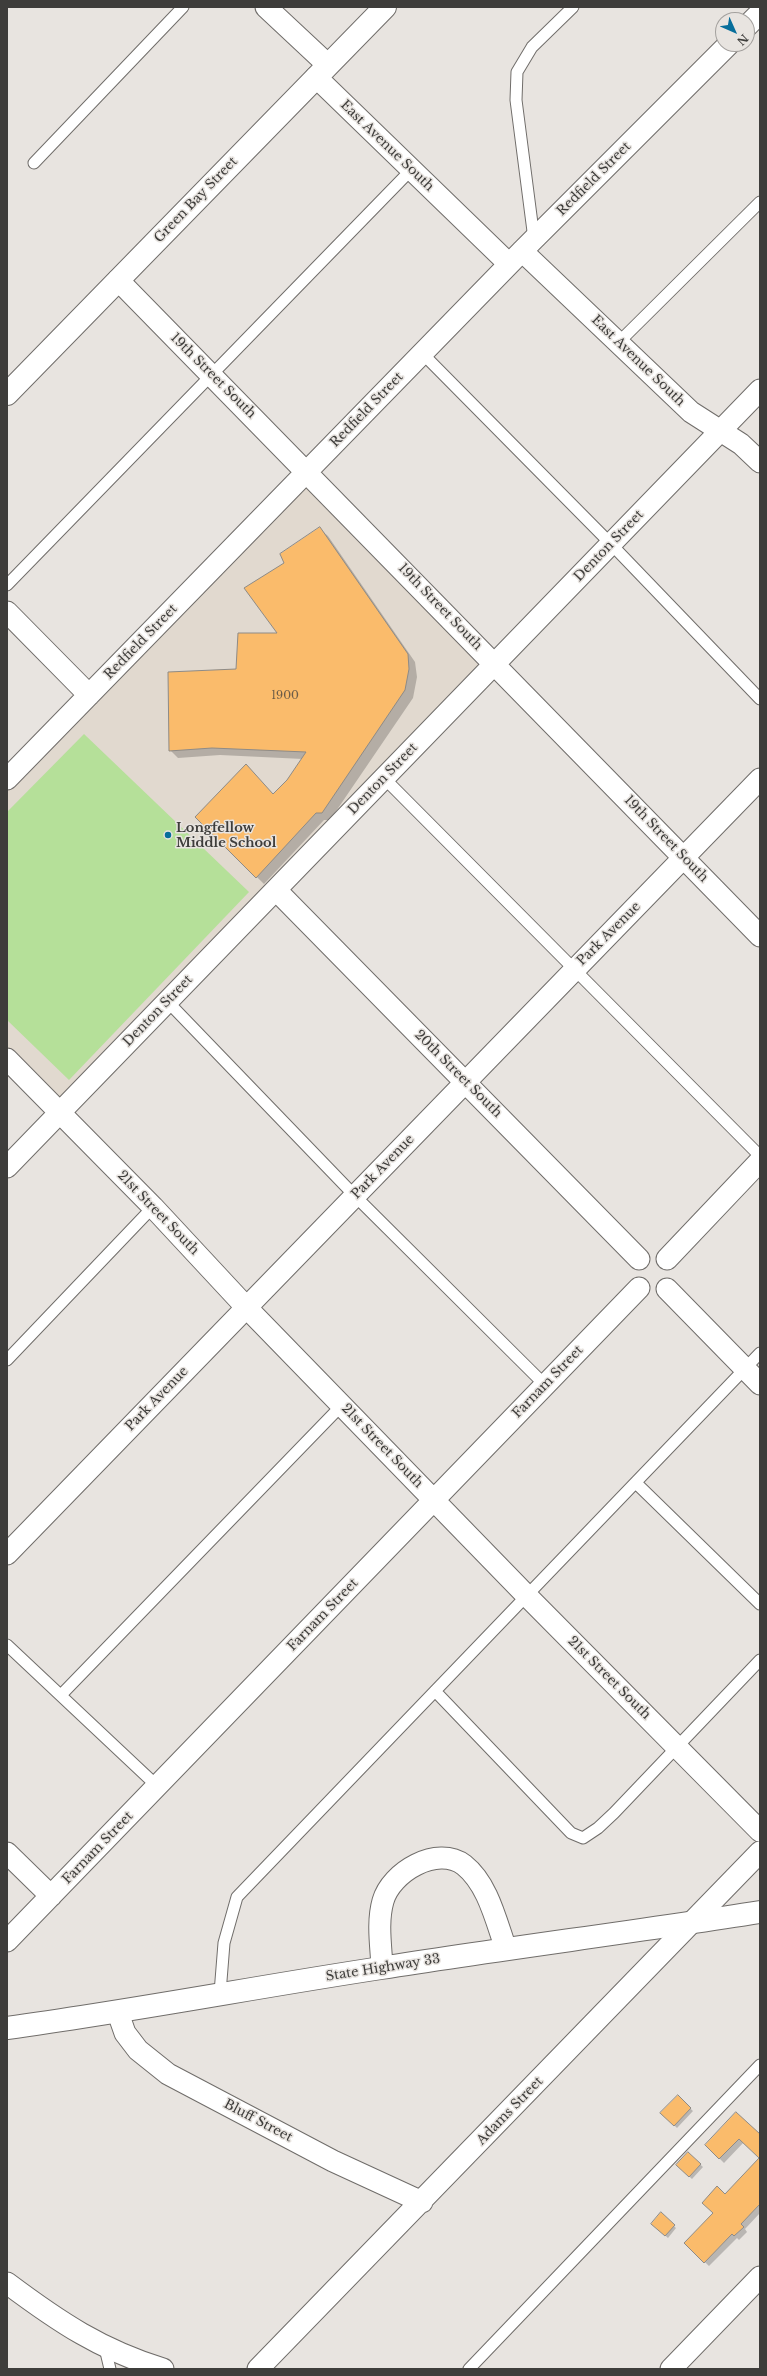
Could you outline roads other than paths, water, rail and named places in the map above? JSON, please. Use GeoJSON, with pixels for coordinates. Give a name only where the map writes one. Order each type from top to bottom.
{"type":"FeatureCollection","features":[{"type":"Feature","properties":{"kind":"main road","name":"Green Bay Street"},"geometry":{"type":"LineString","coordinates":[[7,394],[385,7]]}},
{"type":"Feature","properties":{"kind":"main road","name":"State Highway 33"},"geometry":{"type":"LineString","coordinates":[[7,2028],[118,2013],[220,1993],[382,1967],[760,1912]]}},
{"type":"Feature","properties":{"kind":"street","name":"East Avenue South"},"geometry":{"type":"LineString","coordinates":[[266,7],[411,170],[522,251],[691,412],[741,444],[760,462]]}},
{"type":"Feature","properties":{"kind":"street","name":"Redfield Street"},"geometry":{"type":"LineString","coordinates":[[7,779],[522,251],[721,52]]}},
{"type":"Feature","properties":{"kind":"street","name":"19th Street South"},"geometry":{"type":"LineString","coordinates":[[118,280],[307,471],[760,936]]}},
{"type":"Feature","properties":{"kind":"street","name":"Denton Street"},"geometry":{"type":"LineString","coordinates":[[7,1167],[760,390]]}},
{"type":"Feature","properties":{"kind":"street"},"geometry":{"type":"LineString","coordinates":[[7,612],[89,695]]}},
{"type":"Feature","properties":{"kind":"street","name":"Park Avenue"},"geometry":{"type":"LineString","coordinates":[[7,1554],[246,1306],[355,1196],[574,969],[684,859],[760,779]]}},
{"type":"Feature","properties":{"kind":"street","name":"20th Street South"},"geometry":{"type":"LineString","coordinates":[[276,890],[466,1081],[639,1259]]}},
{"type":"Feature","properties":{"kind":"street","name":"21st Street South"},"geometry":{"type":"LineString","coordinates":[[7,1059],[154,1207],[246,1306],[527,1596],[760,1831]]}},
{"type":"Feature","properties":{"kind":"street"},"geometry":{"type":"LineString","coordinates":[[667,1259],[760,1161]]}},
{"type":"Feature","properties":{"kind":"street"},"geometry":{"type":"LineString","coordinates":[[650,1254],[662,1256],[667,1259],[671,1264],[673,1277],[667,1288],[662,1292],[650,1294],[639,1288],[633,1277],[635,1264],[639,1259],[650,1254]]}},
{"type":"Feature","properties":{"kind":"street","name":"Farnam Street"},"geometry":{"type":"LineString","coordinates":[[7,1941],[639,1288]]}},
{"type":"Feature","properties":{"kind":"street"},"geometry":{"type":"LineString","coordinates":[[667,1288],[760,1384]]}},
{"type":"Feature","properties":{"kind":"street","name":"Adams Street"},"geometry":{"type":"LineString","coordinates":[[258,2369],[422,2202],[760,1852]]}},
{"type":"Feature","properties":{"kind":"street"},"geometry":{"type":"LineString","coordinates":[[7,1853],[51,1896]]}},
{"type":"Feature","properties":{"kind":"street"},"geometry":{"type":"LineString","coordinates":[[382,1967],[380,1913],[388,1889],[406,1871],[427,1860],[442,1858],[452,1859],[463,1865],[477,1881],[492,1911],[506,1949]]}},
{"type":"Feature","properties":{"kind":"street","name":"Bluff Street"},"geometry":{"type":"LineString","coordinates":[[118,2013],[125,2033],[138,2050],[168,2074],[333,2161],[422,2202]]}},
{"type":"Feature","properties":{"kind":"street"},"geometry":{"type":"LineString","coordinates":[[671,2369],[760,2278]]}},
{"type":"Feature","properties":{"kind":"street"},"geometry":{"type":"LineString","coordinates":[[7,2283],[82,2335],[105,2348],[163,2369]]}},
{"type":"Feature","properties":{"kind":"lane"},"geometry":{"type":"LineString","coordinates":[[34,163],[183,7]]}},
{"type":"Feature","properties":{"kind":"lane"},"geometry":{"type":"LineString","coordinates":[[522,251],[516,100],[518,72],[532,47],[573,7]]}},
{"type":"Feature","properties":{"kind":"lane"},"geometry":{"type":"LineString","coordinates":[[7,585],[411,170]]}},
{"type":"Feature","properties":{"kind":"lane"},"geometry":{"type":"LineString","coordinates":[[619,342],[760,202]]}},
{"type":"Feature","properties":{"kind":"lane"},"geometry":{"type":"LineString","coordinates":[[422,353],[612,544],[760,699]]}},
{"type":"Feature","properties":{"kind":"lane"},"geometry":{"type":"LineString","coordinates":[[384,778],[760,1156]]}},
{"type":"Feature","properties":{"kind":"lane"},"geometry":{"type":"LineString","coordinates":[[168,1002],[355,1196],[545,1385]]}},
{"type":"Feature","properties":{"kind":"lane"},"geometry":{"type":"LineString","coordinates":[[7,1360],[154,1207]]}},
{"type":"Feature","properties":{"kind":"lane"},"geometry":{"type":"LineString","coordinates":[[220,1993],[224,1943],[237,1897],[760,1353]]}},
{"type":"Feature","properties":{"kind":"lane"},"geometry":{"type":"LineString","coordinates":[[61,1695],[342,1405]]}},
{"type":"Feature","properties":{"kind":"lane"},"geometry":{"type":"LineString","coordinates":[[636,1483],[760,1604]]}},
{"type":"Feature","properties":{"kind":"lane"},"geometry":{"type":"LineString","coordinates":[[7,1645],[157,1786]]}},
{"type":"Feature","properties":{"kind":"lane"},"geometry":{"type":"LineString","coordinates":[[435,1690],[571,1833],[584,1838],[614,1814],[760,1660]]}},
{"type":"Feature","properties":{"kind":"lane"},"geometry":{"type":"LineString","coordinates":[[469,2369],[760,2066]]}},
{"type":"Feature","properties":{"kind":"lane"},"geometry":{"type":"LineString","coordinates":[[105,2348],[110,2369]]}},
{"type":"Feature","properties":{"kind":"place","name":"Longfellow Middle School"},"geometry":{"type":"Point","coordinates":[168,835]}}]}
